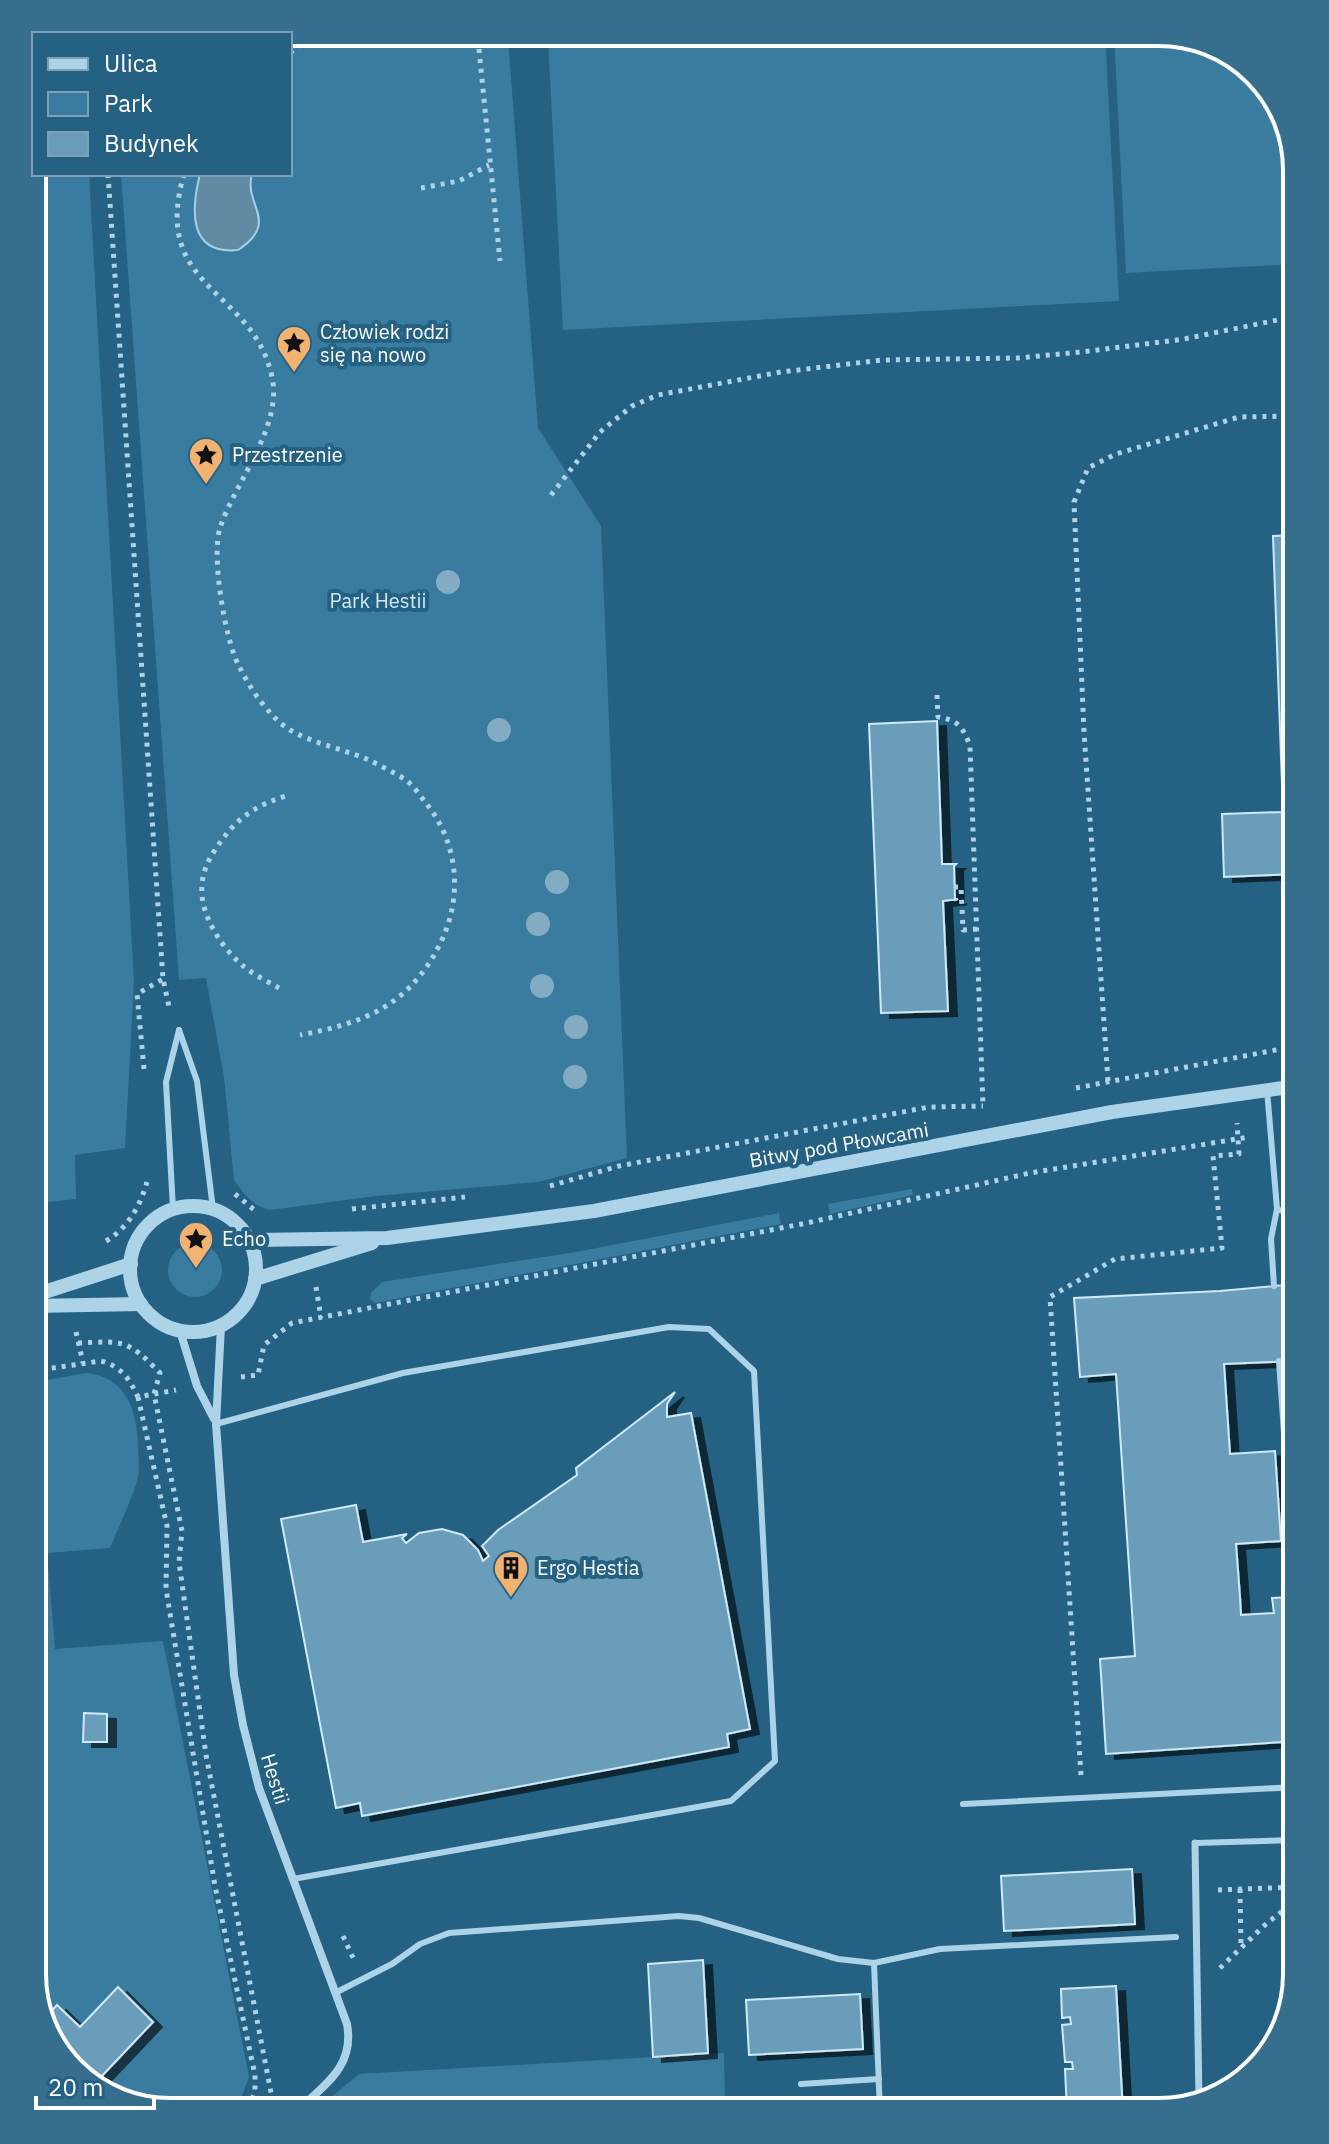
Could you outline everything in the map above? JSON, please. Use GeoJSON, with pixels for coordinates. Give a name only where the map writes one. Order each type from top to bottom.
{"type":"FeatureCollection","features":[{"type":"Feature","properties":{"kind":"street","name":"Bitwy pod Płowcami"},"geometry":{"type":"LineString","coordinates":[[249,1240],[387,1238],[594,1211],[1112,1112],[1283,1088]]}},
{"type":"Feature","properties":{"kind":"street"},"geometry":{"type":"LineString","coordinates":[[192,1206],[213,1209],[240,1226],[249,1240],[256,1259],[255,1279],[249,1299],[237,1315],[221,1326],[201,1332],[180,1331],[152,1316],[141,1304],[132,1284],[131,1264],[137,1241],[152,1221],[173,1209],[192,1206]]}},
{"type":"Feature","properties":{"kind":"street","name":"Bitwy pod Płowcami"},"geometry":{"type":"LineString","coordinates":[[255,1279],[387,1238]]}},
{"type":"Feature","properties":{"kind":"street"},"geometry":{"type":"LineString","coordinates":[[46,1291],[131,1264]]}},
{"type":"Feature","properties":{"kind":"street"},"geometry":{"type":"LineString","coordinates":[[46,1306],[141,1304]]}},
{"type":"Feature","properties":{"kind":"street","name":"Hestii"},"geometry":{"type":"LineString","coordinates":[[221,1326],[216,1424],[234,1675],[243,1725],[259,1788],[350,2039],[347,2056],[340,2069],[310,2098]]}},
{"type":"Feature","properties":{"kind":"street","name":"Hestii"},"geometry":{"type":"LineString","coordinates":[[180,1331],[197,1386],[216,1424]]}},
{"type":"Feature","properties":{"kind":"street"},"geometry":{"type":"LineString","coordinates":[[1195,1843],[1199,2091]]}},
{"type":"Feature","properties":{"kind":"lane"},"geometry":{"type":"LineString","coordinates":[[179,1030],[197,1081],[213,1209]]}},
{"type":"Feature","properties":{"kind":"lane"},"geometry":{"type":"LineString","coordinates":[[173,1209],[166,1082],[179,1030]]}},
{"type":"Feature","properties":{"kind":"lane"},"geometry":{"type":"LineString","coordinates":[[1267,1090],[1277,1209],[1271,1239],[1274,1286]]}},
{"type":"Feature","properties":{"kind":"lane"},"geometry":{"type":"LineString","coordinates":[[1277,1209],[1283,1211]]}},
{"type":"Feature","properties":{"kind":"lane"},"geometry":{"type":"LineString","coordinates":[[216,1424],[403,1373],[669,1327],[709,1329],[754,1371],[775,1761],[731,1801],[293,1879]]}},
{"type":"Feature","properties":{"kind":"lane"},"geometry":{"type":"LineString","coordinates":[[1279,1361],[1283,1418]]}},
{"type":"Feature","properties":{"kind":"lane"},"geometry":{"type":"LineString","coordinates":[[963,1804],[1283,1788]]}},
{"type":"Feature","properties":{"kind":"lane"},"geometry":{"type":"LineString","coordinates":[[1195,1843],[1283,1840]]}},
{"type":"Feature","properties":{"kind":"lane"},"geometry":{"type":"LineString","coordinates":[[335,1993],[392,1964],[420,1944],[449,1933],[679,1916],[699,1918],[838,1959],[874,1963],[940,1949],[1176,1937]]}},
{"type":"Feature","properties":{"kind":"lane"},"geometry":{"type":"LineString","coordinates":[[874,1963],[880,2098]]}},
{"type":"Feature","properties":{"kind":"lane"},"geometry":{"type":"LineString","coordinates":[[801,2084],[879,2079]]}},
{"type":"Feature","properties":{"kind":"path"},"geometry":{"type":"LineString","coordinates":[[479,46],[500,261]]}},
{"type":"Feature","properties":{"kind":"path"},"geometry":{"type":"LineString","coordinates":[[421,188],[459,181],[489,165]]}},
{"type":"Feature","properties":{"kind":"path"},"geometry":{"type":"LineString","coordinates":[[108,176],[163,979],[168,1007],[179,1030]]}},
{"type":"Feature","properties":{"kind":"path"},"geometry":{"type":"LineString","coordinates":[[183,176],[176,199],[182,249],[197,274],[248,327],[273,378],[273,410],[266,434],[245,471],[218,531],[225,627],[238,664],[270,712],[290,730],[371,761],[408,781],[432,810],[444,831],[456,867],[455,895],[448,929],[434,957],[415,981],[392,1005],[335,1028],[300,1035]]}},
{"type":"Feature","properties":{"kind":"path"},"geometry":{"type":"LineString","coordinates":[[551,495],[600,432],[632,406],[658,395],[781,372],[882,360],[1018,358],[1081,352],[1184,339],[1283,319]]}},
{"type":"Feature","properties":{"kind":"path"},"geometry":{"type":"LineString","coordinates":[[1283,416],[1239,417],[1116,454],[1088,468],[1074,502],[1084,732],[1108,1081],[1283,1049]]}},
{"type":"Feature","properties":{"kind":"path"},"geometry":{"type":"LineString","coordinates":[[540,1189],[619,1166],[929,1107],[983,1106],[970,746],[964,730],[954,720],[938,717],[937,695]]}},
{"type":"Feature","properties":{"kind":"path"},"geometry":{"type":"LineString","coordinates":[[279,988],[242,965],[221,940],[206,913],[202,885],[210,856],[230,828],[247,813],[268,801],[286,796]]}},
{"type":"Feature","properties":{"kind":"path"},"geometry":{"type":"LineString","coordinates":[[954,887],[961,887],[963,930],[977,929]]}},
{"type":"Feature","properties":{"kind":"path"},"geometry":{"type":"LineString","coordinates":[[145,1081],[137,994],[163,979]]}},
{"type":"Feature","properties":{"kind":"path"},"geometry":{"type":"LineString","coordinates":[[1083,1798],[1050,1297],[1115,1259],[1222,1248],[1213,1156],[1239,1154],[1237,1123]]}},
{"type":"Feature","properties":{"kind":"path"},"geometry":{"type":"LineString","coordinates":[[217,1384],[258,1375],[264,1345],[292,1323],[807,1223],[1030,1173],[1272,1134]]}},
{"type":"Feature","properties":{"kind":"path"},"geometry":{"type":"LineString","coordinates":[[98,1245],[115,1235],[130,1219],[142,1198],[149,1176]]}},
{"type":"Feature","properties":{"kind":"path"},"geometry":{"type":"LineString","coordinates":[[231,1190],[258,1213],[269,1215]]}},
{"type":"Feature","properties":{"kind":"path"},"geometry":{"type":"LineString","coordinates":[[348,1209],[473,1196]]}},
{"type":"Feature","properties":{"kind":"path"},"geometry":{"type":"LineString","coordinates":[[46,1259],[61,1257]]}},
{"type":"Feature","properties":{"kind":"path"},"geometry":{"type":"LineString","coordinates":[[83,1363],[78,1343],[121,1341],[143,1355],[160,1373],[154,1394],[182,1531],[179,1562],[206,1755],[273,2098]]}},
{"type":"Feature","properties":{"kind":"path"},"geometry":{"type":"LineString","coordinates":[[46,1369],[83,1363],[110,1363],[129,1378],[138,1397],[167,1526],[166,1589],[215,1886],[255,2075],[253,2098]]}},
{"type":"Feature","properties":{"kind":"path"},"geometry":{"type":"LineString","coordinates":[[245,1368],[247,1415]]}},
{"type":"Feature","properties":{"kind":"path"},"geometry":{"type":"LineString","coordinates":[[138,1397],[197,1386]]}},
{"type":"Feature","properties":{"kind":"path"},"geometry":{"type":"LineString","coordinates":[[1196,1891],[1283,1887]]}},
{"type":"Feature","properties":{"kind":"path"},"geometry":{"type":"LineString","coordinates":[[1240,1889],[1241,1947]]}},
{"type":"Feature","properties":{"kind":"path"},"geometry":{"type":"LineString","coordinates":[[1197,1988],[1283,1911]]}},
{"type":"Feature","properties":{"kind":"path"},"geometry":{"type":"LineString","coordinates":[[339,1926],[363,1979]]}},
{"type":"Feature","properties":{"kind":"green space","name":"Park Hestii"},"geometry":{"type":"Polygon","coordinates":[[[292,46],[509,46],[538,428],[601,526],[627,1158],[538,1182],[376,1196],[270,1210],[258,1206],[234,1180],[224,1077],[206,978],[179,980],[121,176],[292,176],[292,46]]]}},
{"type":"Feature","properties":{"kind":"green space"},"geometry":{"type":"Polygon","coordinates":[[[548,46],[1106,46],[1119,301],[563,330],[548,46]]]}},
{"type":"Feature","properties":{"kind":"green space"},"geometry":{"type":"Polygon","coordinates":[[[1115,46],[1183,48],[1214,59],[1241,77],[1270,115],[1281,146],[1283,265],[1126,273],[1115,46]]]}},
{"type":"Feature","properties":{"kind":"green space"},"geometry":{"type":"Polygon","coordinates":[[[46,176],[89,176],[134,982],[125,1148],[75,1155],[76,1199],[46,1202],[46,176]]]}},
{"type":"Feature","properties":{"kind":"green space"},"geometry":{"type":"Polygon","coordinates":[[[912,1189],[913,1195],[830,1214],[828,1204],[912,1189]]]}},
{"type":"Feature","properties":{"kind":"green space"},"geometry":{"type":"Polygon","coordinates":[[[779,1213],[781,1224],[375,1303],[370,1299],[371,1293],[382,1282],[576,1252],[779,1213]]]}},
{"type":"Feature","properties":{"kind":"green space"},"geometry":{"type":"Polygon","coordinates":[[[195,1243],[214,1251],[222,1270],[214,1289],[195,1297],[176,1289],[168,1270],[176,1251],[195,1243]]]}},
{"type":"Feature","properties":{"kind":"green space"},"geometry":{"type":"Polygon","coordinates":[[[85,1373],[99,1376],[120,1388],[132,1408],[139,1473],[110,1548],[47,1553],[55,1649],[163,1641],[249,2077],[241,2098],[162,2098],[115,2085],[77,2056],[59,2029],[48,1998],[46,1380],[85,1373]]]}},
{"type":"Feature","properties":{"kind":"green space"},"geometry":{"type":"Polygon","coordinates":[[[724,2053],[725,2098],[330,2098],[359,2074],[724,2053]]]}},
{"type":"Feature","properties":{"kind":"shaded area"},"geometry":{"type":"Polygon","coordinates":[[[200,176],[252,176],[252,195],[259,222],[257,231],[238,250],[222,250],[210,245],[197,227],[195,202],[200,176]]]}},
{"type":"Feature","properties":{"kind":"building"},"geometry":{"type":"Polygon","coordinates":[[[1273,536],[1283,536],[1283,812],[1273,536]]]}},
{"type":"Feature","properties":{"kind":"building"},"geometry":{"type":"Polygon","coordinates":[[[937,721],[942,864],[956,864],[955,899],[943,901],[948,1011],[881,1013],[869,724],[937,721]]]}},
{"type":"Feature","properties":{"kind":"building"},"geometry":{"type":"Polygon","coordinates":[[[1283,812],[1283,875],[1224,877],[1222,814],[1283,812]]]}},
{"type":"Feature","properties":{"kind":"building"},"geometry":{"type":"Polygon","coordinates":[[[1283,1285],[1283,1362],[1224,1364],[1230,1454],[1275,1451],[1281,1541],[1236,1544],[1241,1615],[1274,1613],[1272,1598],[1283,1597],[1283,1742],[1106,1754],[1100,1659],[1135,1656],[1116,1374],[1080,1377],[1074,1298],[1283,1285]]]}},
{"type":"Feature","properties":{"kind":"building","name":"Ergo Hestia"},"geometry":{"type":"Polygon","coordinates":[[[675,1392],[667,1404],[667,1417],[691,1413],[750,1729],[727,1734],[729,1747],[362,1816],[360,1803],[336,1808],[281,1519],[356,1505],[363,1542],[407,1534],[402,1538],[406,1543],[419,1533],[442,1529],[463,1535],[478,1550],[483,1561],[489,1556],[482,1546],[498,1530],[577,1475],[576,1468],[675,1392]]]}},
{"type":"Feature","properties":{"kind":"building"},"geometry":{"type":"Polygon","coordinates":[[[84,1713],[107,1714],[107,1742],[83,1742],[84,1713]]]}},
{"type":"Feature","properties":{"kind":"building"},"geometry":{"type":"Polygon","coordinates":[[[1132,1869],[1135,1924],[1004,1931],[1001,1876],[1132,1869]]]}},
{"type":"Feature","properties":{"kind":"building"},"geometry":{"type":"Polygon","coordinates":[[[703,1960],[708,2053],[653,2057],[648,1964],[703,1960]]]}},
{"type":"Feature","properties":{"kind":"building"},"geometry":{"type":"Polygon","coordinates":[[[1116,1986],[1122,2098],[1066,2098],[1065,2069],[1073,2069],[1072,2062],[1065,2062],[1062,2025],[1071,2024],[1070,2017],[1062,2018],[1061,1989],[1116,1986]]]}},
{"type":"Feature","properties":{"kind":"building"},"geometry":{"type":"Polygon","coordinates":[[[118,1987],[153,2022],[101,2077],[67,2043],[52,2010],[57,2005],[80,2027],[118,1987]]]}},
{"type":"Feature","properties":{"kind":"building"},"geometry":{"type":"Polygon","coordinates":[[[860,1994],[863,2049],[749,2055],[746,2000],[860,1994]]]}},
{"type":"Feature","properties":{"kind":"place","name":"Człowiek rodzi się na nowo"},"geometry":{"type":"Point","coordinates":[294,374]}},
{"type":"Feature","properties":{"kind":"place","name":"Przestrzenie"},"geometry":{"type":"Point","coordinates":[206,486]}},
{"type":"Feature","properties":{"kind":"place","name":"Echo"},"geometry":{"type":"Point","coordinates":[196,1270]}},
{"type":"Feature","properties":{"kind":"place","name":"Ergo Hestia"},"geometry":{"type":"Point","coordinates":[511,1599]}}]}
